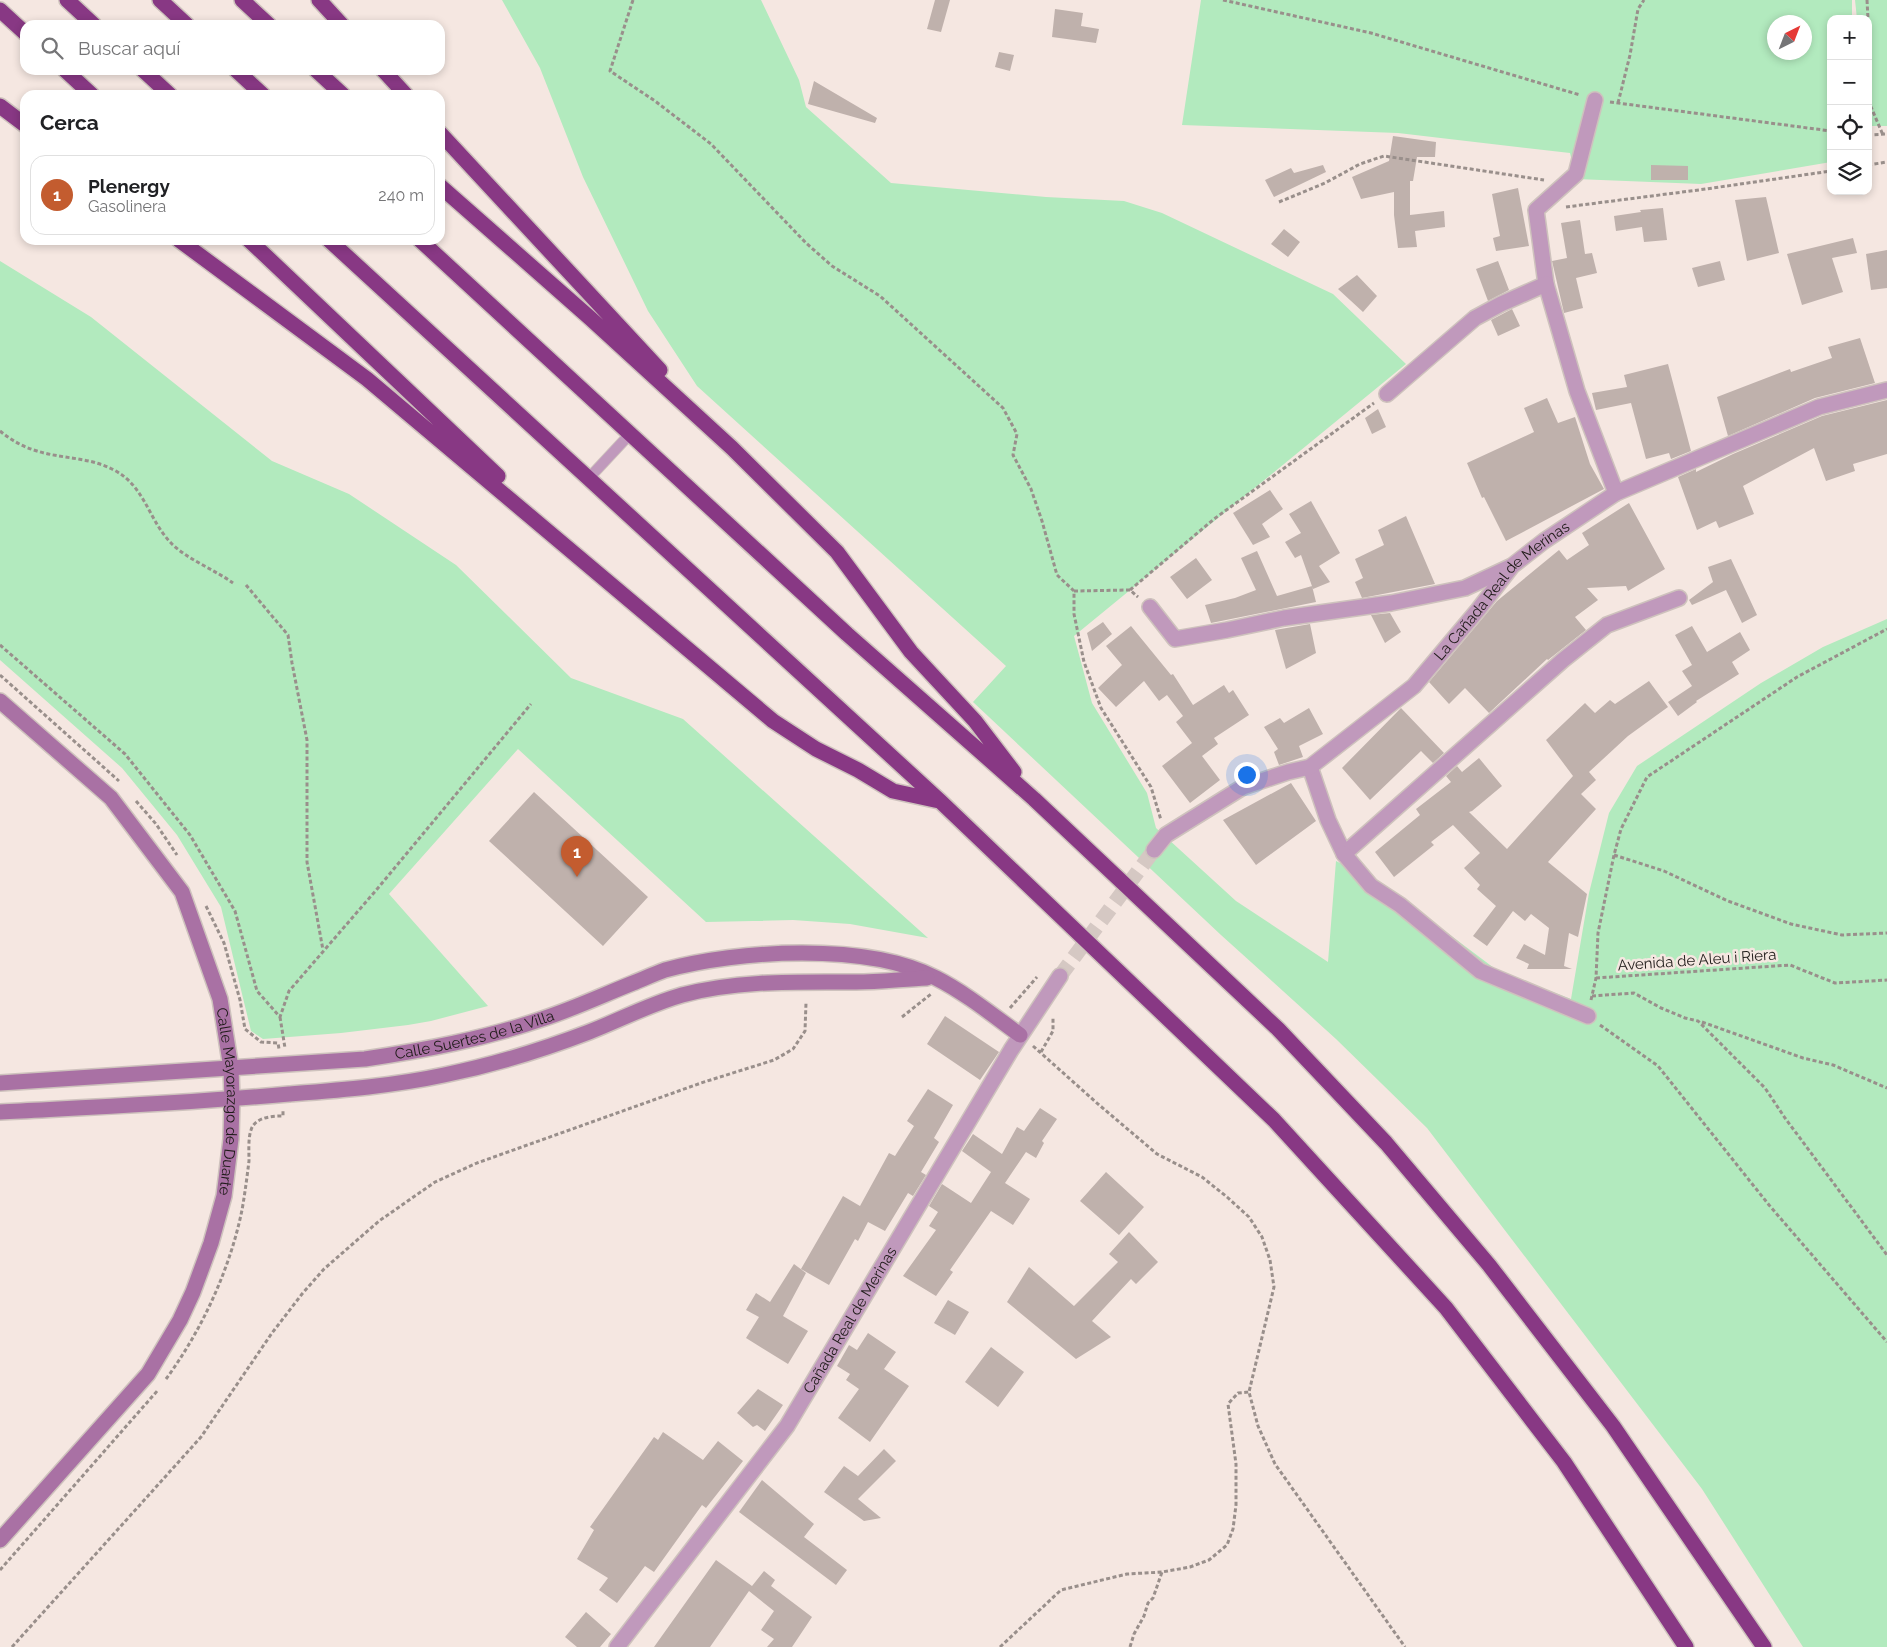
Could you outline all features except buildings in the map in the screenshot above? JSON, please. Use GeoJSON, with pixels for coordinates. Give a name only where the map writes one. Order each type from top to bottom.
{"type":"FeatureCollection","features":[{"type":"Feature","properties":{"kind":"highway"},"geometry":{"type":"LineString","coordinates":[[66,0],[88,20]]}},
{"type":"Feature","properties":{"kind":"highway"},"geometry":{"type":"LineString","coordinates":[[160,0],[182,20]]}},
{"type":"Feature","properties":{"kind":"highway"},"geometry":{"type":"LineString","coordinates":[[242,0],[264,20]]}},
{"type":"Feature","properties":{"kind":"highway"},"geometry":{"type":"LineString","coordinates":[[319,0],[337,20]]}},
{"type":"Feature","properties":{"kind":"highway"},"geometry":{"type":"LineString","coordinates":[[0,10],[20,29]]}},
{"type":"Feature","properties":{"kind":"highway"},"geometry":{"type":"LineString","coordinates":[[70,75],[86,90]]}},
{"type":"Feature","properties":{"kind":"highway"},"geometry":{"type":"LineString","coordinates":[[148,75],[165,90]]}},
{"type":"Feature","properties":{"kind":"highway"},"geometry":{"type":"LineString","coordinates":[[241,75],[258,90]]}},
{"type":"Feature","properties":{"kind":"highway"},"geometry":{"type":"LineString","coordinates":[[321,75],[338,90]]}},
{"type":"Feature","properties":{"kind":"highway"},"geometry":{"type":"LineString","coordinates":[[388,75],[401,90]]}},
{"type":"Feature","properties":{"kind":"highway"},"geometry":{"type":"LineString","coordinates":[[0,106],[20,121]]}},
{"type":"Feature","properties":{"kind":"highway"},"geometry":{"type":"LineString","coordinates":[[445,137],[732,448]]}},
{"type":"Feature","properties":{"kind":"highway"},"geometry":{"type":"LineString","coordinates":[[445,190],[590,318],[732,448],[837,552],[911,652],[975,721],[1034,799]]}},
{"type":"Feature","properties":{"kind":"highway"},"geometry":{"type":"LineString","coordinates":[[185,245],[367,379],[773,721],[816,749],[858,770],[893,791],[940,801]]}},
{"type":"Feature","properties":{"kind":"highway"},"geometry":{"type":"LineString","coordinates":[[253,245],[508,486],[645,612]]}},
{"type":"Feature","properties":{"kind":"highway"},"geometry":{"type":"LineString","coordinates":[[334,245],[940,801],[1274,1120],[1446,1308],[1564,1462],[1686,1647]]}},
{"type":"Feature","properties":{"kind":"highway"},"geometry":{"type":"LineString","coordinates":[[425,245],[847,634],[1034,799],[1278,1029],[1386,1143],[1489,1265],[1613,1426],[1764,1647]]}},
{"type":"Feature","properties":{"kind":"main road","name":"Calle Mayorazgo de Duarte"},"geometry":{"type":"LineString","coordinates":[[0,700],[111,798],[182,892],[220,999],[231,1068],[232,1100],[231,1139],[224,1196],[211,1243],[194,1292],[180,1320],[148,1374],[0,1540]]}},
{"type":"Feature","properties":{"kind":"main road","name":"Calle Suertes de la Villa"},"geometry":{"type":"LineString","coordinates":[[0,1082],[365,1059],[422,1051],[474,1039],[542,1019],[664,971],[704,962],[750,955],[801,952],[895,962],[935,978],[1020,1035]]}},
{"type":"Feature","properties":{"kind":"main road","name":"Calle Suertes de la Villa"},"geometry":{"type":"LineString","coordinates":[[0,1112],[232,1100],[348,1089],[446,1075],[510,1059],[679,996],[702,990],[727,986],[807,981],[859,982],[935,978]]}},
{"type":"Feature","properties":{"kind":"street"},"geometry":{"type":"LineString","coordinates":[[1595,100],[1576,174],[1536,210],[1546,284],[1577,391],[1616,493]]}},
{"type":"Feature","properties":{"kind":"street"},"geometry":{"type":"LineString","coordinates":[[1387,394],[1475,318],[1546,284]]}},
{"type":"Feature","properties":{"kind":"street","name":"La Cañada Real de Merinas"},"geometry":{"type":"LineString","coordinates":[[1154,850],[1166,836],[1243,787],[1288,772],[1310,767],[1414,686],[1512,566],[1544,541],[1616,493],[1819,407],[1887,390]]}},
{"type":"Feature","properties":{"kind":"street"},"geometry":{"type":"LineString","coordinates":[[1150,607],[1175,639],[1284,618],[1391,602],[1465,588],[1512,566]]}},
{"type":"Feature","properties":{"kind":"street"},"geometry":{"type":"LineString","coordinates":[[1344,854],[1563,660],[1607,625],[1679,598]]}},
{"type":"Feature","properties":{"kind":"street"},"geometry":{"type":"LineString","coordinates":[[1310,767],[1328,820],[1344,854],[1371,886],[1400,906],[1480,971],[1588,1016]]}},
{"type":"Feature","properties":{"kind":"street","name":"Cañada Real de Merinas"},"geometry":{"type":"LineString","coordinates":[[617,1647],[787,1426],[1020,1035],[1060,976]]}},
{"type":"Feature","properties":{"kind":"lane"},"geometry":{"type":"LineString","coordinates":[[589,478],[630,434]]}},
{"type":"Feature","properties":{"kind":"path"},"geometry":{"type":"LineString","coordinates":[[633,0],[610,70],[655,101],[711,144],[806,244],[832,266],[880,296],[1003,408],[1017,434],[1013,455],[1031,489],[1058,575],[1074,591],[1074,614],[1084,662],[1101,708],[1150,787],[1166,836]]}},
{"type":"Feature","properties":{"kind":"path"},"geometry":{"type":"LineString","coordinates":[[1223,0],[1371,33],[1595,100],[1827,131]]}},
{"type":"Feature","properties":{"kind":"path"},"geometry":{"type":"LineString","coordinates":[[1618,103],[1630,56],[1638,9],[1644,0]]}},
{"type":"Feature","properties":{"kind":"path"},"geometry":{"type":"LineString","coordinates":[[1868,0],[1868,15]]}},
{"type":"Feature","properties":{"kind":"path"},"geometry":{"type":"LineString","coordinates":[[1870,105],[1885,134],[1872,135]]}},
{"type":"Feature","properties":{"kind":"path"},"geometry":{"type":"LineString","coordinates":[[1279,202],[1325,183],[1360,164],[1384,156],[1565,184]]}},
{"type":"Feature","properties":{"kind":"path"},"geometry":{"type":"LineString","coordinates":[[1872,164],[1887,162]]}},
{"type":"Feature","properties":{"kind":"path"},"geometry":{"type":"LineString","coordinates":[[1564,207],[1827,172]]}},
{"type":"Feature","properties":{"kind":"path"},"geometry":{"type":"LineString","coordinates":[[1074,591],[1130,590],[1214,519],[1387,394]]}},
{"type":"Feature","properties":{"kind":"path"},"geometry":{"type":"LineString","coordinates":[[0,431],[14,442],[37,451],[92,462],[114,470],[134,484],[158,526],[173,545],[233,583]]}},
{"type":"Feature","properties":{"kind":"path"},"geometry":{"type":"LineString","coordinates":[[246,585],[288,635],[307,740],[307,862],[324,951]]}},
{"type":"Feature","properties":{"kind":"path"},"geometry":{"type":"LineString","coordinates":[[1130,590],[1150,607]]}},
{"type":"Feature","properties":{"kind":"path"},"geometry":{"type":"LineString","coordinates":[[1887,629],[1797,677],[1647,777],[1621,829],[1614,855],[1598,933],[1596,978],[1588,1016],[1658,1066],[1768,1205],[1887,1342]]}},
{"type":"Feature","properties":{"kind":"path"},"geometry":{"type":"LineString","coordinates":[[0,645],[125,754],[190,835],[235,911],[257,991],[280,1017]]}},
{"type":"Feature","properties":{"kind":"path"},"geometry":{"type":"LineString","coordinates":[[285,1049],[280,1017],[289,991],[531,704]]}},
{"type":"Feature","properties":{"kind":"path"},"geometry":{"type":"LineString","coordinates":[[1614,855],[1664,871],[1728,902],[1791,924],[1842,934],[1887,933]]}},
{"type":"Feature","properties":{"kind":"path","name":"Avenida de Aleu i Riera"},"geometry":{"type":"LineString","coordinates":[[1596,978],[1790,965],[1835,983],[1887,980]]}},
{"type":"Feature","properties":{"kind":"path"},"geometry":{"type":"LineString","coordinates":[[1007,1011],[1043,970]]}},
{"type":"Feature","properties":{"kind":"path"},"geometry":{"type":"LineString","coordinates":[[1592,996],[1634,993],[1661,1008],[1685,1018],[1803,1058],[1833,1064],[1887,1088]]}},
{"type":"Feature","properties":{"kind":"path"},"geometry":{"type":"LineString","coordinates":[[12,1647],[201,1437],[272,1332],[302,1294],[324,1270],[379,1221],[435,1182],[477,1162],[701,1083],[774,1060],[792,1049],[805,1031],[806,1003]]}},
{"type":"Feature","properties":{"kind":"path"},"geometry":{"type":"LineString","coordinates":[[1698,1021],[1765,1088],[1784,1118],[1887,1255]]}},
{"type":"Feature","properties":{"kind":"path"},"geometry":{"type":"LineString","coordinates":[[1020,1035],[1157,1154],[1202,1178],[1254,1223],[1262,1237],[1270,1260],[1274,1287],[1249,1392],[1258,1426],[1275,1464],[1404,1647]]}},
{"type":"Feature","properties":{"kind":"path"},"geometry":{"type":"LineString","coordinates":[[1000,1647],[1061,1590],[1127,1574],[1162,1572],[1190,1567],[1209,1560],[1227,1545],[1236,1505],[1236,1464],[1228,1404],[1238,1393],[1249,1392]]}},
{"type":"Feature","properties":{"kind":"path"},"geometry":{"type":"LineString","coordinates":[[1130,1647],[1162,1572]]}},
{"type":"Feature","properties":{"kind":"green space"},"geometry":{"type":"Polygon","coordinates":[[[502,0],[761,0],[799,80],[806,107],[891,183],[1046,197],[1124,201],[1162,213],[1333,294],[1406,364],[1074,636],[1092,703],[1147,793],[1156,828],[1236,901],[1328,962],[1336,861],[1385,886],[1498,971],[1571,999],[1589,893],[1609,813],[1637,766],[1761,683],[1823,647],[1887,619],[1887,1647],[1803,1647],[1702,1489],[1427,1128],[1336,1039],[1221,935],[973,702],[1006,666],[697,386],[648,311],[583,177],[540,68],[502,0]]]}},
{"type":"Feature","properties":{"kind":"green space"},"geometry":{"type":"Polygon","coordinates":[[[1201,0],[1852,0],[1852,15],[1827,15],[1827,163],[1701,184],[1576,179],[1570,153],[1398,133],[1182,125],[1201,0]]]}},
{"type":"Feature","properties":{"kind":"green space"},"geometry":{"type":"Polygon","coordinates":[[[1855,0],[1887,0],[1887,126],[1872,126],[1872,15],[1857,15],[1855,0]]]}},
{"type":"Feature","properties":{"kind":"green space"},"geometry":{"type":"Polygon","coordinates":[[[0,261],[91,317],[272,461],[349,494],[456,565],[571,678],[683,719],[928,938],[850,924],[793,920],[706,922],[518,749],[389,894],[488,1006],[431,1021],[341,1033],[263,1039],[251,1031],[221,907],[177,835],[122,768],[0,660],[0,261]]]}},
{"type":"Feature","properties":{"kind":"tunnel"},"geometry":{"type":"LineString","coordinates":[[1060,976],[1154,850]]}},
{"type":"Feature","properties":{"kind":"place","name":"Plenergy"},"geometry":{"type":"Point","coordinates":[577,877]}}]}
